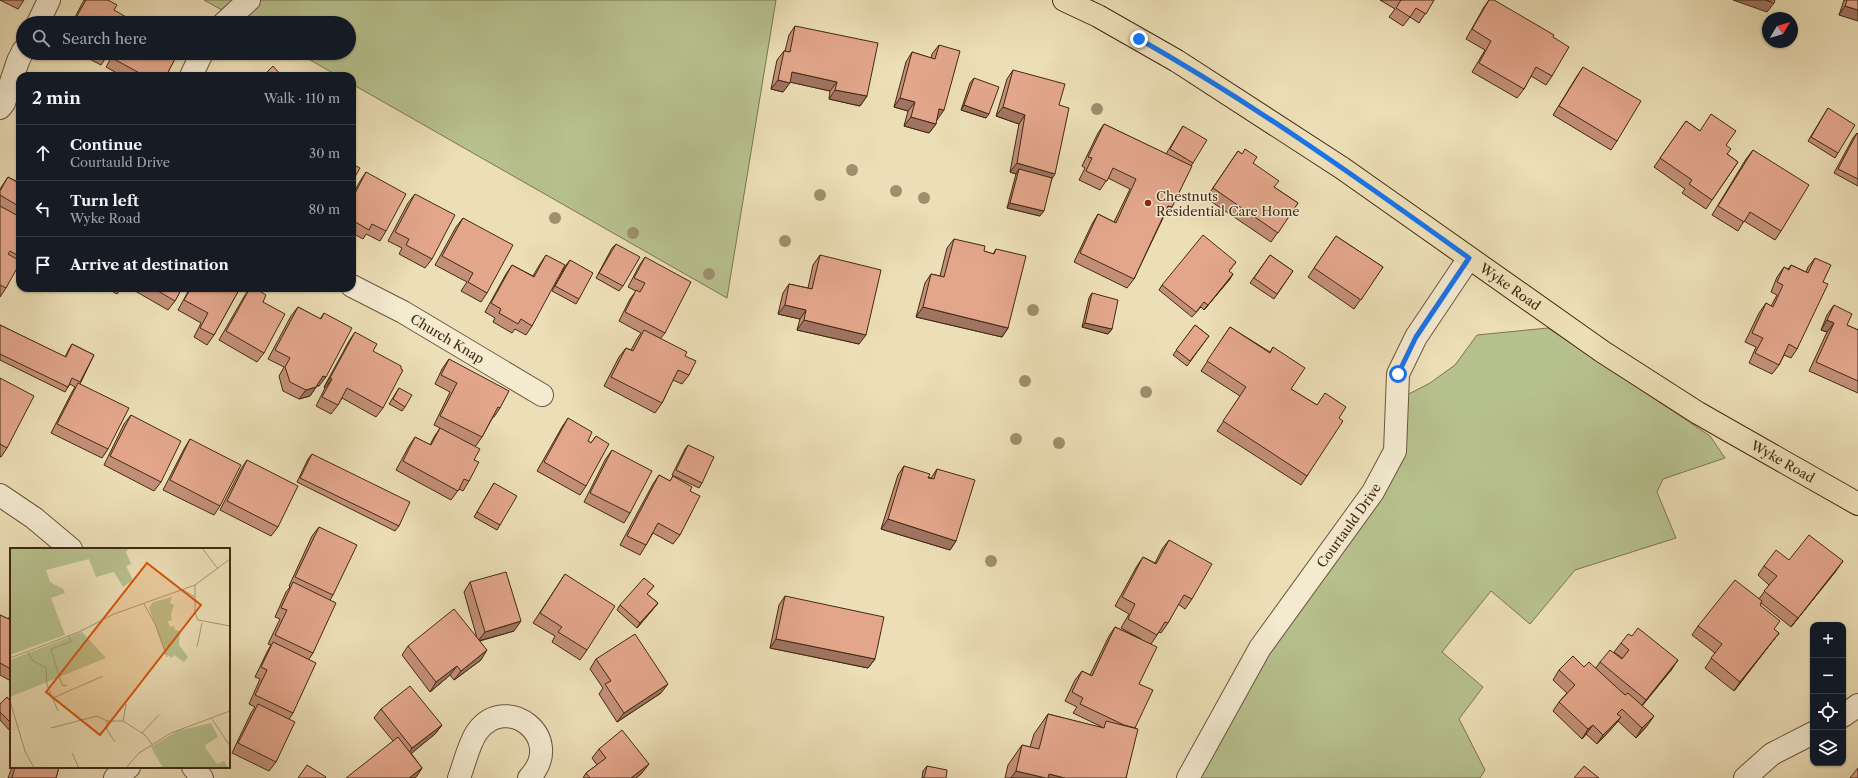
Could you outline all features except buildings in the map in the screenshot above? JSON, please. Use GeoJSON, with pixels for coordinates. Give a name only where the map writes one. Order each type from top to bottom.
{"type":"FeatureCollection","features":[{"type":"Feature","properties":{"kind":"main road","name":"Wyke Road"},"geometry":{"type":"LineString","coordinates":[[1064,0],[1098,16],[1184,65],[1342,168],[1603,352],[1698,413],[1858,504]]}},
{"type":"Feature","properties":{"kind":"street"},"geometry":{"type":"LineString","coordinates":[[41,16],[49,0]]}},
{"type":"Feature","properties":{"kind":"street"},"geometry":{"type":"LineString","coordinates":[[232,16],[249,0]]}},
{"type":"Feature","properties":{"kind":"street"},"geometry":{"type":"LineString","coordinates":[[8,107],[18,60]]}},
{"type":"Feature","properties":{"kind":"street"},"geometry":{"type":"LineString","coordinates":[[192,72],[198,60]]}},
{"type":"Feature","properties":{"kind":"street","name":"Courtauld Drive"},"geometry":{"type":"LineString","coordinates":[[1188,778],[1260,648],[1373,492],[1395,451],[1398,374],[1416,337],[1469,258]]}},
{"type":"Feature","properties":{"kind":"street","name":"Church Knap"},"geometry":{"type":"LineString","coordinates":[[356,288],[403,312],[542,395]]}},
{"type":"Feature","properties":{"kind":"street"},"geometry":{"type":"LineString","coordinates":[[0,495],[34,518],[70,548]]}},
{"type":"Feature","properties":{"kind":"street"},"geometry":{"type":"LineString","coordinates":[[1846,714],[1858,705]]}},
{"type":"Feature","properties":{"kind":"street"},"geometry":{"type":"LineString","coordinates":[[459,778],[476,733],[483,724],[494,718],[505,716],[516,717],[526,722],[540,739],[542,750],[540,762],[530,778]]}},
{"type":"Feature","properties":{"kind":"street"},"geometry":{"type":"LineString","coordinates":[[1745,778],[1772,754],[1810,734]]}},
{"type":"Feature","properties":{"kind":"street"},"geometry":{"type":"LineString","coordinates":[[115,778],[128,768]]}},
{"type":"Feature","properties":{"kind":"street"},"geometry":{"type":"LineString","coordinates":[[194,768],[202,778]]}},
{"type":"Feature","properties":{"kind":"green space"},"geometry":{"type":"Polygon","coordinates":[[[204,0],[776,0],[727,298],[356,86],[356,72],[331,72],[310,60],[356,60],[356,16],[233,16],[204,0]]]}},
{"type":"Feature","properties":{"kind":"green space"},"geometry":{"type":"Polygon","coordinates":[[[1548,328],[1710,436],[1725,458],[1663,479],[1657,492],[1676,538],[1575,570],[1530,624],[1491,591],[1442,652],[1483,687],[1459,719],[1485,770],[1480,778],[1197,778],[1268,654],[1383,489],[1405,396],[1430,383],[1455,365],[1477,335],[1548,328]]]}},
{"type":"Feature","properties":{"kind":"place","name":"Chestnuts Residential Care Home"},"geometry":{"type":"Point","coordinates":[1148,203]}},
{"type":"Feature","properties":{"kind":"route"},"geometry":{"type":"LineString","coordinates":[[1139,39],[1177,61],[1342,168],[1469,258],[1416,337],[1398,374]]}}]}
